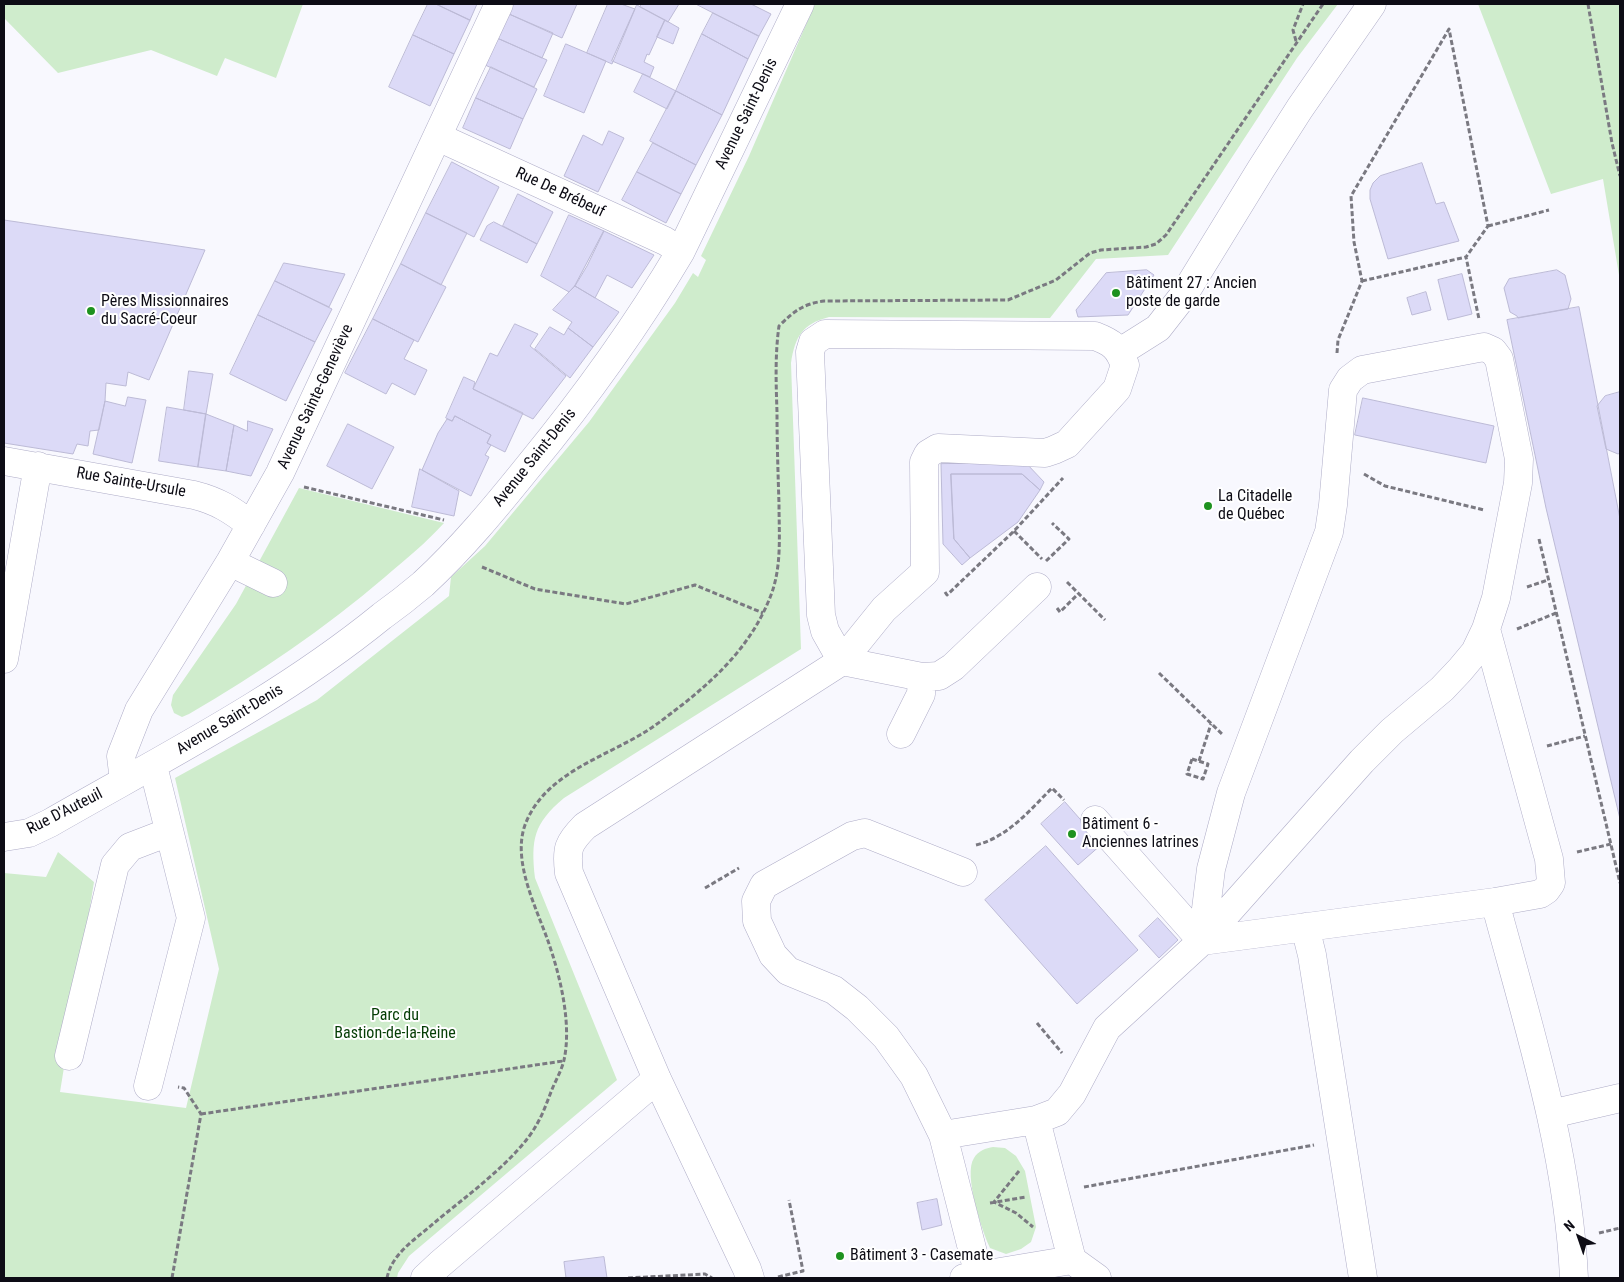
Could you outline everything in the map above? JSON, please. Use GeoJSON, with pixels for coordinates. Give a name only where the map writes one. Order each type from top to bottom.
{"type":"FeatureCollection","features":[{"type":"Feature","properties":{"kind":"street","name":"Avenue Sainte-Geneviève"},"geometry":{"type":"LineString","coordinates":[[124,781],[121,756],[140,710],[230,562],[280,474],[499,4]]}},
{"type":"Feature","properties":{"kind":"street"},"geometry":{"type":"LineString","coordinates":[[1120,352],[1158,328],[1183,296],[1295,116],[1372,4]]}},
{"type":"Feature","properties":{"kind":"street","name":"Avenue Saint-Denis"},"geometry":{"type":"LineString","coordinates":[[124,781],[153,766],[293,682],[360,635],[422,584],[481,525],[567,420],[660,286],[681,251],[796,5]]}},
{"type":"Feature","properties":{"kind":"street","name":"Rue De Brébeuf"},"geometry":{"type":"LineString","coordinates":[[438,137],[665,241],[681,251]]}},
{"type":"Feature","properties":{"kind":"street"},"geometry":{"type":"LineString","coordinates":[[750,1278],[657,1079],[569,873],[567,855],[573,838],[585,826],[842,661],[884,609],[925,572],[924,462],[928,454],[938,448],[1045,453],[1066,444],[1117,389],[1125,365],[1120,352],[1111,342],[1095,336],[825,334],[813,342],[810,352],[821,615],[825,631],[842,661],[922,677],[939,676],[953,667],[1037,587]]}},
{"type":"Feature","properties":{"kind":"street"},"geometry":{"type":"LineString","coordinates":[[943,1134],[1036,1120],[1057,1112],[1072,1094],[1107,1028],[1202,941],[1362,761],[1392,731],[1442,689],[1475,652],[1487,635],[1518,483],[1519,459],[1499,359],[1493,350],[1484,347],[1362,370],[1350,380],[1343,390],[1338,458],[1329,532],[1231,793],[1211,869],[1202,941]]}},
{"type":"Feature","properties":{"kind":"street","name":"Rue Sainte-Ursule"},"geometry":{"type":"LineString","coordinates":[[4,461],[194,495],[230,508],[251,525]]}},
{"type":"Feature","properties":{"kind":"street"},"geometry":{"type":"LineString","coordinates":[[4,659],[38,466]]}},
{"type":"Feature","properties":{"kind":"street"},"geometry":{"type":"LineString","coordinates":[[230,562],[273,584]]}},
{"type":"Feature","properties":{"kind":"street"},"geometry":{"type":"LineString","coordinates":[[1202,941],[1495,902],[1540,894],[1546,890],[1551,883],[1549,859],[1487,635]]}},
{"type":"Feature","properties":{"kind":"street"},"geometry":{"type":"LineString","coordinates":[[901,734],[921,694],[922,677]]}},
{"type":"Feature","properties":{"kind":"street"},"geometry":{"type":"LineString","coordinates":[[148,1086],[190,918],[153,766]]}},
{"type":"Feature","properties":{"kind":"street","name":"Rue D'Auteuil"},"geometry":{"type":"LineString","coordinates":[[4,837],[29,833],[124,781]]}},
{"type":"Feature","properties":{"kind":"street"},"geometry":{"type":"LineString","coordinates":[[1095,820],[1202,941]]}},
{"type":"Feature","properties":{"kind":"street"},"geometry":{"type":"LineString","coordinates":[[69,1056],[115,865],[130,847],[169,832]]}},
{"type":"Feature","properties":{"kind":"street"},"geometry":{"type":"LineString","coordinates":[[963,872],[865,833],[852,836],[764,885],[756,901],[757,921],[773,955],[788,971],[834,990],[857,1008],[886,1037],[914,1076],[943,1134],[962,1208],[974,1278],[1072,1260]]}},
{"type":"Feature","properties":{"kind":"street"},"geometry":{"type":"LineString","coordinates":[[1495,902],[1551,1114],[1571,1240],[1574,1278]]}},
{"type":"Feature","properties":{"kind":"street"},"geometry":{"type":"LineString","coordinates":[[1305,927],[1312,955],[1363,1278]]}},
{"type":"Feature","properties":{"kind":"street"},"geometry":{"type":"LineString","coordinates":[[425,1278],[657,1079]]}},
{"type":"Feature","properties":{"kind":"street"},"geometry":{"type":"LineString","coordinates":[[1551,1114],[1620,1098]]}},
{"type":"Feature","properties":{"kind":"street"},"geometry":{"type":"LineString","coordinates":[[1036,1120],[1072,1260],[1097,1278]]}},
{"type":"Feature","properties":{"kind":"path"},"geometry":{"type":"LineString","coordinates":[[1297,41],[1293,30],[1303,4]]}},
{"type":"Feature","properties":{"kind":"path"},"geometry":{"type":"LineString","coordinates":[[386,1278],[396,1256],[502,1165],[525,1141],[537,1124],[564,1061],[565,1019],[559,980],[548,943],[532,901],[523,864],[521,842],[526,825],[536,806],[551,787],[577,769],[645,731],[710,683],[749,640],[763,614],[772,592],[778,568],[776,367],[779,326],[792,313],[809,304],[824,301],[1008,300],[1056,280],[1090,254],[1102,250],[1146,247],[1156,244],[1166,234],[1323,4]]}},
{"type":"Feature","properties":{"kind":"path"},"geometry":{"type":"LineString","coordinates":[[1588,4],[1612,143],[1620,176]]}},
{"type":"Feature","properties":{"kind":"path"},"geometry":{"type":"LineString","coordinates":[[1343,390],[1336,377],[1338,340],[1362,281],[1354,242],[1351,196],[1449,28],[1488,226]]}},
{"type":"Feature","properties":{"kind":"path"},"geometry":{"type":"LineString","coordinates":[[1362,281],[1466,257],[1488,226],[1549,210]]}},
{"type":"Feature","properties":{"kind":"path"},"geometry":{"type":"LineString","coordinates":[[1466,257],[1484,347]]}},
{"type":"Feature","properties":{"kind":"path"},"geometry":{"type":"LineString","coordinates":[[925,572],[947,595],[1014,531],[1064,478],[1066,444]]}},
{"type":"Feature","properties":{"kind":"path"},"geometry":{"type":"LineString","coordinates":[[1338,458],[1385,486],[1512,516]]}},
{"type":"Feature","properties":{"kind":"path"},"geometry":{"type":"LineString","coordinates":[[301,486],[454,522]]}},
{"type":"Feature","properties":{"kind":"path"},"geometry":{"type":"LineString","coordinates":[[1046,562],[1069,539],[1052,523]]}},
{"type":"Feature","properties":{"kind":"path"},"geometry":{"type":"LineString","coordinates":[[1014,531],[1038,554]]}},
{"type":"Feature","properties":{"kind":"path"},"geometry":{"type":"LineString","coordinates":[[1537,534],[1620,883]]}},
{"type":"Feature","properties":{"kind":"path"},"geometry":{"type":"LineString","coordinates":[[482,567],[535,589],[626,604],[695,585],[763,614]]}},
{"type":"Feature","properties":{"kind":"path"},"geometry":{"type":"LineString","coordinates":[[1083,598],[1106,620]]}},
{"type":"Feature","properties":{"kind":"path"},"geometry":{"type":"LineString","coordinates":[[1487,635],[1556,613]]}},
{"type":"Feature","properties":{"kind":"path"},"geometry":{"type":"LineString","coordinates":[[1159,673],[1245,758]]}},
{"type":"Feature","properties":{"kind":"path"},"geometry":{"type":"LineString","coordinates":[[1200,761],[1211,724]]}},
{"type":"Feature","properties":{"kind":"path"},"geometry":{"type":"LineString","coordinates":[[1520,754],[1585,736]]}},
{"type":"Feature","properties":{"kind":"path"},"geometry":{"type":"LineString","coordinates":[[1192,758],[1200,761],[1208,764],[1203,779],[1187,774],[1192,758]]}},
{"type":"Feature","properties":{"kind":"path"},"geometry":{"type":"LineString","coordinates":[[1037,1023],[1060,1050]]}},
{"type":"Feature","properties":{"kind":"path"},"geometry":{"type":"LineString","coordinates":[[172,1278],[201,1114],[564,1061]]}},
{"type":"Feature","properties":{"kind":"path"},"geometry":{"type":"LineString","coordinates":[[962,1208],[1341,1140]]}},
{"type":"Feature","properties":{"kind":"path"},"geometry":{"type":"LineString","coordinates":[[772,1278],[803,1271],[788,1200]]}},
{"type":"Feature","properties":{"kind":"path"},"geometry":{"type":"LineString","coordinates":[[628,1278],[705,1276],[712,1278]]}},
{"type":"Feature","properties":{"kind":"green space"},"geometry":{"type":"Polygon","coordinates":[[[4,4],[303,4],[276,78],[225,58],[217,76],[151,50],[58,73],[4,18],[4,4]]]}},
{"type":"Feature","properties":{"kind":"green space","name":"Parc du Bastion-de-la-Reine"},"geometry":{"type":"Polygon","coordinates":[[[815,4],[1338,4],[1297,58],[1168,255],[1096,259],[1050,318],[829,317],[812,323],[801,333],[795,346],[791,363],[801,649],[564,798],[546,816],[536,834],[533,853],[535,878],[617,1080],[409,1256],[398,1273],[397,1278],[4,1278],[4,873],[46,877],[58,852],[94,882],[60,1092],[186,1108],[219,969],[175,778],[317,700],[449,596],[451,577],[485,546],[589,422],[675,303],[693,273],[698,277],[706,260],[701,256],[749,156],[815,4]]]}},
{"type":"Feature","properties":{"kind":"green space"},"geometry":{"type":"Polygon","coordinates":[[[1478,4],[1620,4],[1620,281],[1603,179],[1551,194],[1478,4]]]}},
{"type":"Feature","properties":{"kind":"green space"},"geometry":{"type":"Polygon","coordinates":[[[299,488],[444,523],[416,551],[362,596],[290,650],[189,714],[182,717],[174,713],[171,705],[173,695],[236,604],[299,488]]]}},
{"type":"Feature","properties":{"kind":"green space"},"geometry":{"type":"Polygon","coordinates":[[[993,1147],[1005,1148],[1016,1156],[1025,1171],[1036,1227],[1031,1242],[1021,1249],[1006,1254],[990,1248],[972,1189],[971,1166],[974,1158],[982,1150],[993,1147]]]}},
{"type":"Feature","properties":{"kind":"building"},"geometry":{"type":"Polygon","coordinates":[[[428,4],[436,4],[470,20],[454,54],[413,35],[428,4]]]}},
{"type":"Feature","properties":{"kind":"building"},"geometry":{"type":"Polygon","coordinates":[[[436,4],[477,4],[470,20],[436,4]]]}},
{"type":"Feature","properties":{"kind":"building"},"geometry":{"type":"Polygon","coordinates":[[[513,4],[577,4],[562,38],[509,14],[513,4]]]}},
{"type":"Feature","properties":{"kind":"building"},"geometry":{"type":"Polygon","coordinates":[[[608,4],[621,4],[635,9],[612,64],[587,53],[608,4]]]}},
{"type":"Feature","properties":{"kind":"building"},"geometry":{"type":"Polygon","coordinates":[[[642,4],[679,4],[668,22],[640,7],[642,4]]]}},
{"type":"Feature","properties":{"kind":"building"},"geometry":{"type":"Polygon","coordinates":[[[696,4],[751,4],[771,14],[759,36],[696,4]]]}},
{"type":"Feature","properties":{"kind":"building"},"geometry":{"type":"Polygon","coordinates":[[[637,5],[665,20],[644,62],[654,67],[650,77],[612,61],[637,5]]]}},
{"type":"Feature","properties":{"kind":"building"},"geometry":{"type":"Polygon","coordinates":[[[713,13],[759,36],[748,59],[702,34],[713,13]]]}},
{"type":"Feature","properties":{"kind":"building"},"geometry":{"type":"Polygon","coordinates":[[[509,14],[553,33],[542,58],[497,38],[509,14]]]}},
{"type":"Feature","properties":{"kind":"building"},"geometry":{"type":"Polygon","coordinates":[[[665,20],[679,28],[673,44],[657,37],[665,20]]]}},
{"type":"Feature","properties":{"kind":"building"},"geometry":{"type":"Polygon","coordinates":[[[702,34],[748,59],[722,115],[676,91],[702,34]]]}},
{"type":"Feature","properties":{"kind":"building"},"geometry":{"type":"Polygon","coordinates":[[[413,35],[454,54],[430,106],[389,87],[413,35]]]}},
{"type":"Feature","properties":{"kind":"building"},"geometry":{"type":"Polygon","coordinates":[[[497,38],[547,60],[534,87],[485,65],[497,38]]]}},
{"type":"Feature","properties":{"kind":"building"},"geometry":{"type":"Polygon","coordinates":[[[566,44],[606,61],[584,113],[544,96],[566,44]]]}},
{"type":"Feature","properties":{"kind":"building"},"geometry":{"type":"Polygon","coordinates":[[[491,67],[537,89],[523,119],[476,98],[491,67]]]}},
{"type":"Feature","properties":{"kind":"building"},"geometry":{"type":"Polygon","coordinates":[[[643,74],[676,91],[667,109],[634,92],[643,74]]]}},
{"type":"Feature","properties":{"kind":"building"},"geometry":{"type":"Polygon","coordinates":[[[676,91],[722,115],[696,165],[650,141],[676,91]]]}},
{"type":"Feature","properties":{"kind":"building"},"geometry":{"type":"Polygon","coordinates":[[[476,98],[523,119],[510,149],[463,128],[476,98]]]}},
{"type":"Feature","properties":{"kind":"building"},"geometry":{"type":"Polygon","coordinates":[[[609,131],[624,138],[598,192],[564,176],[583,135],[602,145],[609,131]]]}},
{"type":"Feature","properties":{"kind":"building"},"geometry":{"type":"Polygon","coordinates":[[[653,143],[696,165],[681,194],[637,172],[653,143]]]}},
{"type":"Feature","properties":{"kind":"building"},"geometry":{"type":"Polygon","coordinates":[[[452,162],[499,187],[474,237],[426,213],[452,162]]]}},
{"type":"Feature","properties":{"kind":"building"},"geometry":{"type":"Polygon","coordinates":[[[1422,163],[1436,204],[1444,202],[1459,241],[1388,259],[1370,199],[1370,190],[1373,183],[1380,176],[1422,163]]]}},
{"type":"Feature","properties":{"kind":"building"},"geometry":{"type":"Polygon","coordinates":[[[637,172],[681,194],[666,223],[622,200],[637,172]]]}},
{"type":"Feature","properties":{"kind":"building"},"geometry":{"type":"Polygon","coordinates":[[[518,194],[553,212],[537,244],[503,226],[518,194]]]}},
{"type":"Feature","properties":{"kind":"building"},"geometry":{"type":"Polygon","coordinates":[[[426,213],[467,233],[441,285],[401,264],[426,213]]]}},
{"type":"Feature","properties":{"kind":"building"},"geometry":{"type":"Polygon","coordinates":[[[569,215],[604,231],[587,266],[575,286],[569,292],[541,276],[569,215]]]}},
{"type":"Feature","properties":{"kind":"building","name":"Pères Missionnaires du Sacré-Coeur"},"geometry":{"type":"Polygon","coordinates":[[[4,220],[205,250],[149,380],[128,372],[126,386],[106,383],[105,401],[99,430],[90,431],[88,446],[77,444],[73,454],[4,443],[4,220]]]}},
{"type":"Feature","properties":{"kind":"building"},"geometry":{"type":"Polygon","coordinates":[[[494,222],[537,244],[527,263],[480,240],[487,226],[494,222]]]}},
{"type":"Feature","properties":{"kind":"building"},"geometry":{"type":"Polygon","coordinates":[[[604,231],[654,255],[632,288],[607,275],[595,298],[575,286],[604,231]]]}},
{"type":"Feature","properties":{"kind":"building"},"geometry":{"type":"Polygon","coordinates":[[[284,263],[345,274],[329,307],[275,281],[284,263]]]}},
{"type":"Feature","properties":{"kind":"building"},"geometry":{"type":"Polygon","coordinates":[[[401,264],[446,287],[418,342],[373,319],[401,264]]]}},
{"type":"Feature","properties":{"kind":"building","name":"Bâtiment 27 : Ancien poste de garde"},"geometry":{"type":"Polygon","coordinates":[[[1147,270],[1154,275],[1128,315],[1078,317],[1076,310],[1106,273],[1147,270]]]}},
{"type":"Feature","properties":{"kind":"building"},"geometry":{"type":"Polygon","coordinates":[[[1557,270],[1565,275],[1571,299],[1568,309],[1518,318],[1510,312],[1504,288],[1509,279],[1557,270]]]}},
{"type":"Feature","properties":{"kind":"building"},"geometry":{"type":"Polygon","coordinates":[[[1462,274],[1472,314],[1448,320],[1438,280],[1462,274]]]}},
{"type":"Feature","properties":{"kind":"building"},"geometry":{"type":"Polygon","coordinates":[[[275,281],[332,309],[315,342],[258,315],[275,281]]]}},
{"type":"Feature","properties":{"kind":"building"},"geometry":{"type":"Polygon","coordinates":[[[575,286],[619,312],[593,347],[568,328],[572,322],[553,310],[575,286]]]}},
{"type":"Feature","properties":{"kind":"building"},"geometry":{"type":"Polygon","coordinates":[[[1426,292],[1431,310],[1412,315],[1407,298],[1426,292]]]}},
{"type":"Feature","properties":{"kind":"building"},"geometry":{"type":"Polygon","coordinates":[[[1579,307],[1620,519],[1620,819],[1546,508],[1507,320],[1579,307]]]}},
{"type":"Feature","properties":{"kind":"building"},"geometry":{"type":"Polygon","coordinates":[[[258,315],[315,342],[286,401],[230,374],[258,315]]]}},
{"type":"Feature","properties":{"kind":"building"},"geometry":{"type":"Polygon","coordinates":[[[373,319],[414,340],[404,359],[427,370],[415,395],[392,383],[386,394],[345,373],[373,319]]]}},
{"type":"Feature","properties":{"kind":"building"},"geometry":{"type":"Polygon","coordinates":[[[515,324],[538,334],[530,346],[566,376],[533,419],[473,389],[490,353],[497,356],[515,324]]]}},
{"type":"Feature","properties":{"kind":"building"},"geometry":{"type":"Polygon","coordinates":[[[550,327],[564,335],[568,328],[593,347],[570,378],[535,349],[550,327]]]}},
{"type":"Feature","properties":{"kind":"building"},"geometry":{"type":"Polygon","coordinates":[[[189,371],[213,374],[206,414],[184,410],[189,371]]]}},
{"type":"Feature","properties":{"kind":"building"},"geometry":{"type":"Polygon","coordinates":[[[464,377],[475,382],[473,389],[523,413],[505,452],[487,443],[491,435],[455,416],[452,421],[446,418],[464,377]]]}},
{"type":"Feature","properties":{"kind":"building"},"geometry":{"type":"Polygon","coordinates":[[[1620,392],[1620,453],[1618,454],[1606,449],[1597,406],[1605,396],[1620,392]]]}},
{"type":"Feature","properties":{"kind":"building"},"geometry":{"type":"Polygon","coordinates":[[[128,397],[146,400],[132,463],[93,454],[105,401],[125,406],[128,397]]]}},
{"type":"Feature","properties":{"kind":"building"},"geometry":{"type":"Polygon","coordinates":[[[1363,398],[1494,426],[1486,463],[1355,435],[1363,398]]]}},
{"type":"Feature","properties":{"kind":"building"},"geometry":{"type":"Polygon","coordinates":[[[167,407],[206,414],[198,467],[159,461],[167,407]]]}},
{"type":"Feature","properties":{"kind":"building"},"geometry":{"type":"Polygon","coordinates":[[[206,414],[234,425],[226,471],[198,467],[206,414]]]}},
{"type":"Feature","properties":{"kind":"building"},"geometry":{"type":"Polygon","coordinates":[[[455,416],[491,435],[487,443],[491,445],[485,455],[489,457],[471,496],[422,470],[438,433],[447,419],[452,421],[455,416]]]}},
{"type":"Feature","properties":{"kind":"building"},"geometry":{"type":"Polygon","coordinates":[[[248,421],[273,429],[251,476],[226,471],[234,425],[247,431],[248,421]]]}},
{"type":"Feature","properties":{"kind":"building"},"geometry":{"type":"Polygon","coordinates":[[[348,424],[394,447],[372,489],[327,466],[348,424]]]}},
{"type":"Feature","properties":{"kind":"building"},"geometry":{"type":"Polygon","coordinates":[[[1026,463],[1044,482],[1040,490],[1022,474],[951,474],[954,539],[970,558],[962,565],[943,544],[941,464],[1026,463]]]}},
{"type":"Feature","properties":{"kind":"building"},"geometry":{"type":"Polygon","coordinates":[[[420,469],[459,491],[454,516],[412,507],[420,469]]]}},
{"type":"Feature","properties":{"kind":"building"},"geometry":{"type":"Polygon","coordinates":[[[951,474],[1022,474],[1040,490],[1018,522],[970,558],[954,539],[951,474]]]}},
{"type":"Feature","properties":{"kind":"building","name":"Bâtiment 6 - Anciennes latrines"},"geometry":{"type":"Polygon","coordinates":[[[1065,802],[1102,844],[1078,865],[1041,824],[1065,802]]]}},
{"type":"Feature","properties":{"kind":"building"},"geometry":{"type":"Polygon","coordinates":[[[1046,846],[1138,950],[1077,1004],[985,900],[1046,846]]]}},
{"type":"Feature","properties":{"kind":"building"},"geometry":{"type":"Polygon","coordinates":[[[1158,918],[1178,940],[1159,958],[1139,936],[1158,918]]]}},
{"type":"Feature","properties":{"kind":"building"},"geometry":{"type":"Polygon","coordinates":[[[937,1199],[942,1225],[922,1230],[917,1203],[937,1199]]]}},
{"type":"Feature","properties":{"kind":"building"},"geometry":{"type":"Polygon","coordinates":[[[604,1257],[607,1278],[566,1278],[564,1262],[604,1257]]]}},
{"type":"Feature","properties":{"kind":"place","name":"Bâtiment 27 : Ancien poste de garde"},"geometry":{"type":"Point","coordinates":[1116,293]}},
{"type":"Feature","properties":{"kind":"place","name":"Pères Missionnaires du Sacré-Coeur"},"geometry":{"type":"Point","coordinates":[91,311]}},
{"type":"Feature","properties":{"kind":"place","name":"La Citadelle de Québec"},"geometry":{"type":"Point","coordinates":[1208,506]}},
{"type":"Feature","properties":{"kind":"place","name":"Bâtiment 6 - Anciennes latrines"},"geometry":{"type":"Point","coordinates":[1072,834]}},
{"type":"Feature","properties":{"kind":"place","name":"Bâtiment 3 - Casemate"},"geometry":{"type":"Point","coordinates":[840,1256]}}]}
